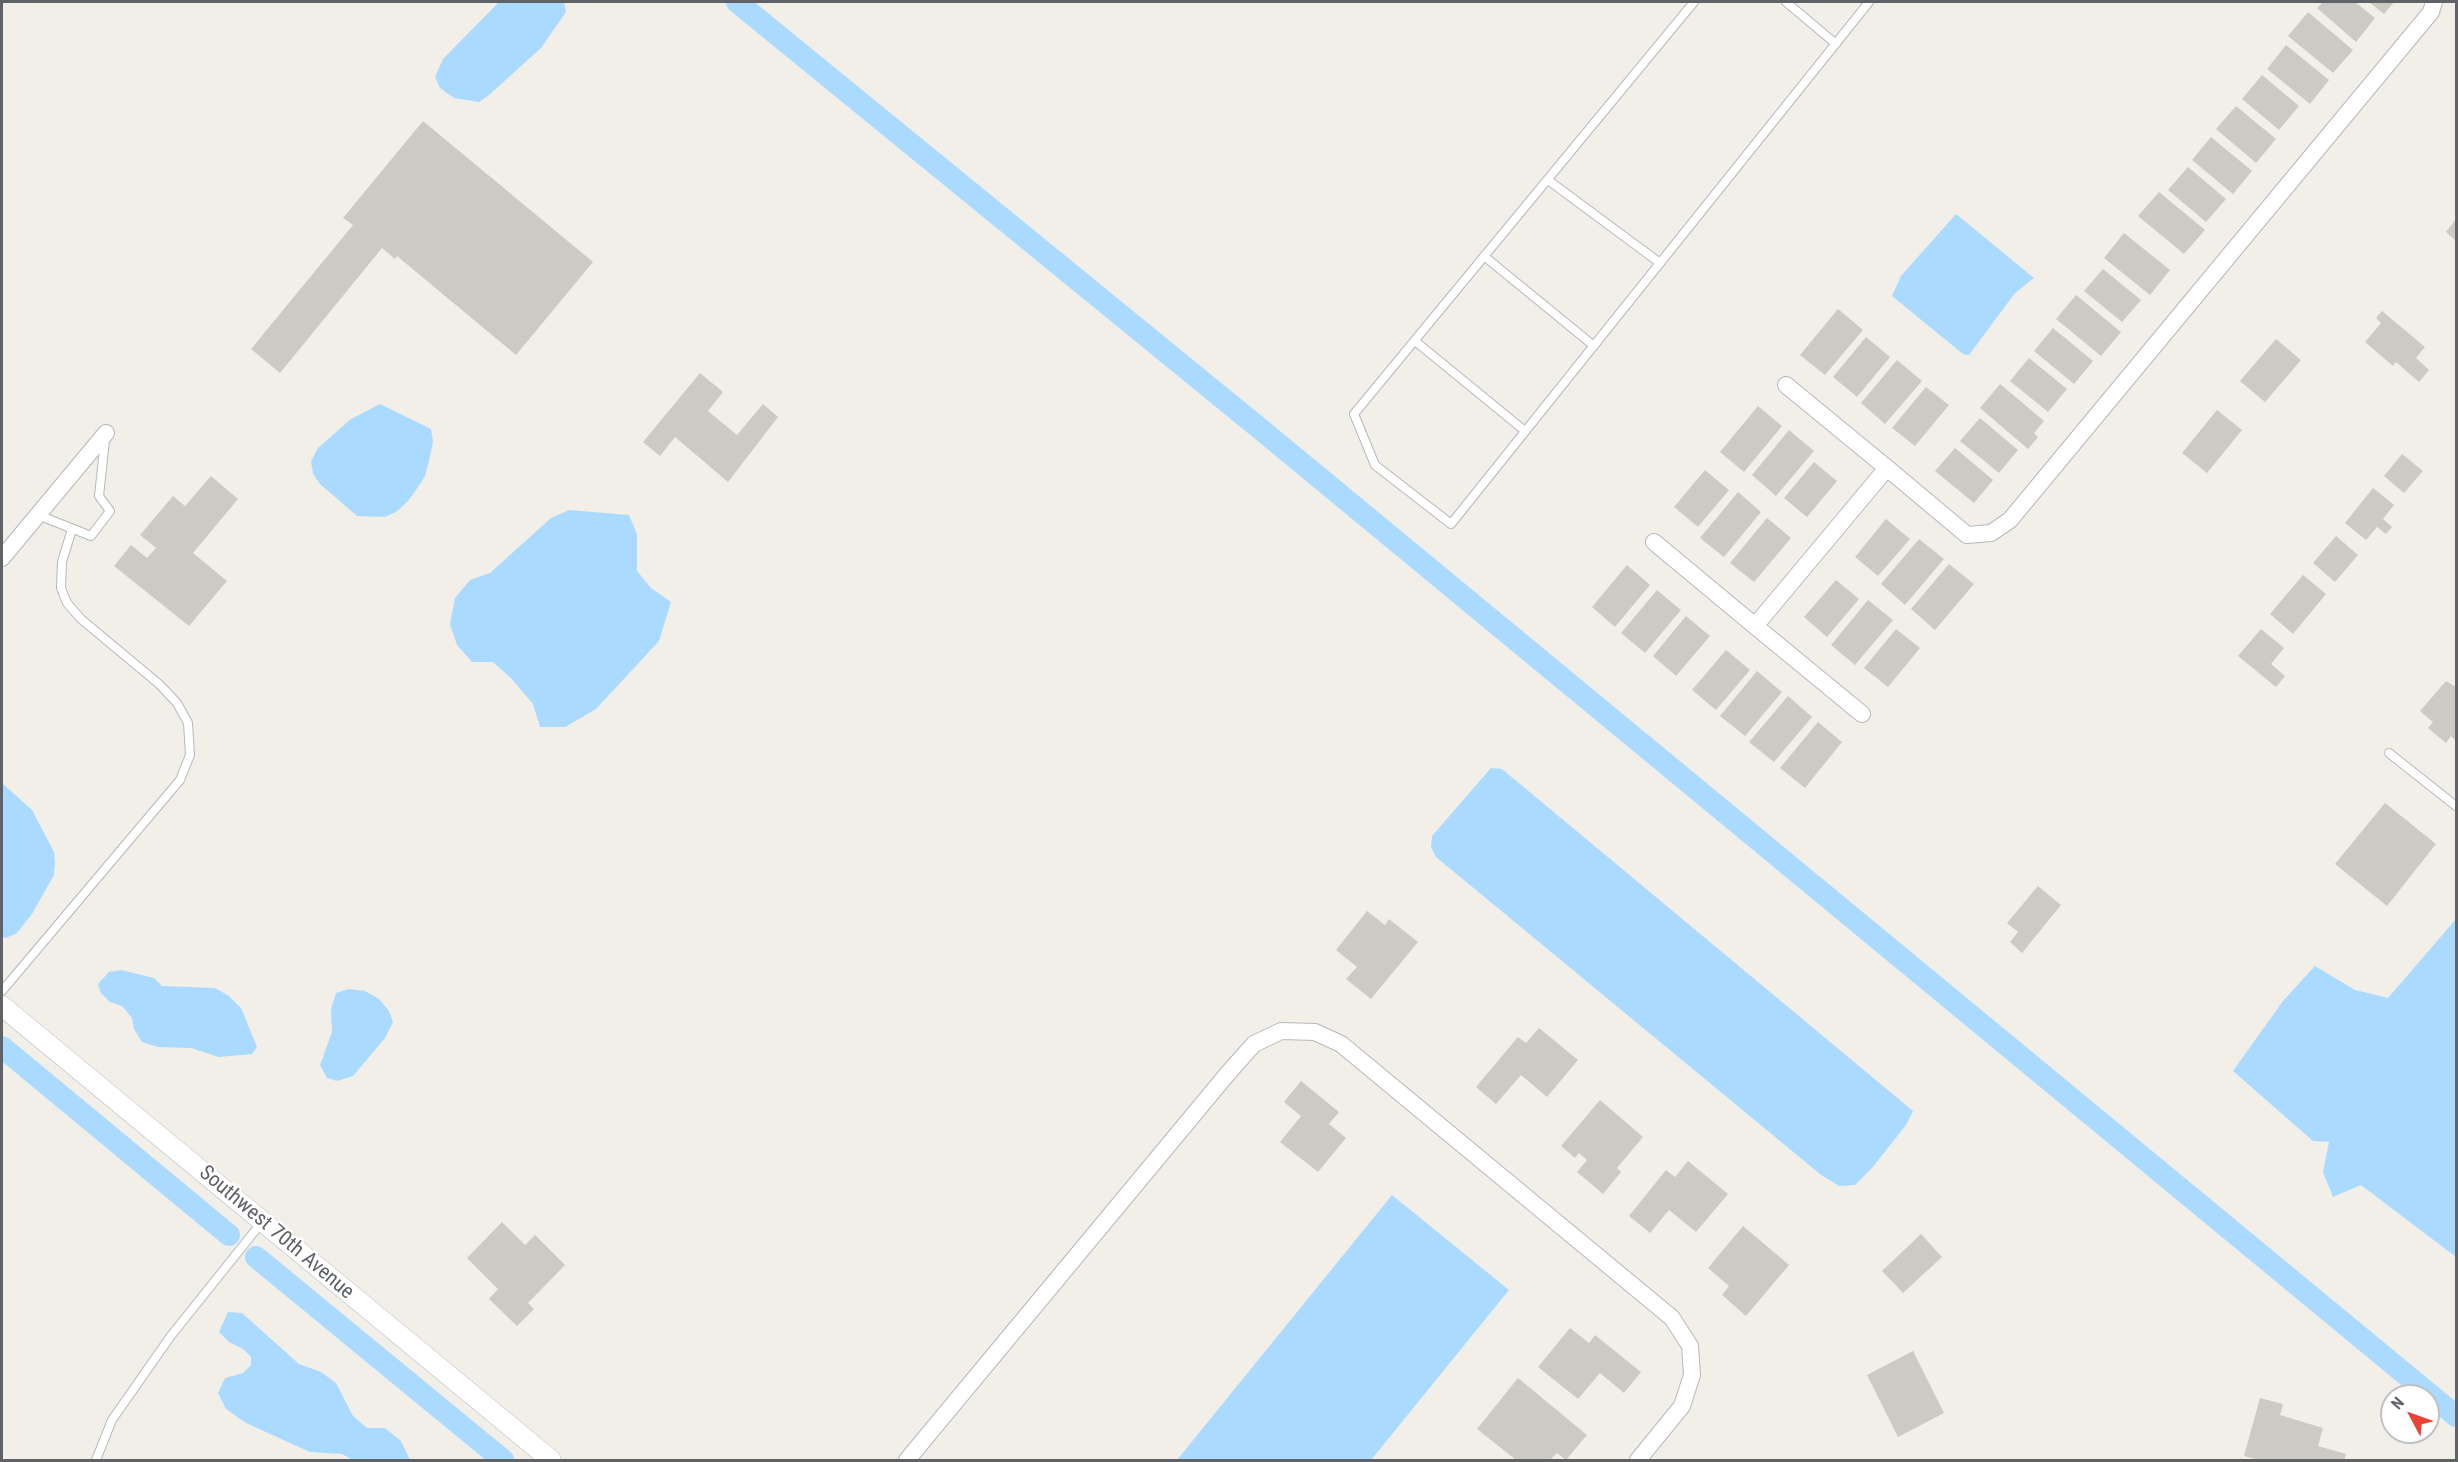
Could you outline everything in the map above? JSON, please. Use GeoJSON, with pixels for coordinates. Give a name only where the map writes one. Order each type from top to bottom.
{"type":"FeatureCollection","features":[{"type":"Feature","properties":{"kind":"street"},"geometry":{"type":"LineString","coordinates":[[1786,385],[1967,535],[1991,533],[2010,520],[2431,12],[2434,2]]}},
{"type":"Feature","properties":{"kind":"street"},"geometry":{"type":"LineString","coordinates":[[2,558],[106,433]]}},
{"type":"Feature","properties":{"kind":"street"},"geometry":{"type":"LineString","coordinates":[[1755,626],[1887,468]]}},
{"type":"Feature","properties":{"kind":"street"},"geometry":{"type":"LineString","coordinates":[[1654,542],[1862,714]]}},
{"type":"Feature","properties":{"kind":"street","name":"Southwest 70th Avenue"},"geometry":{"type":"LineString","coordinates":[[2,1006],[551,1461]]}},
{"type":"Feature","properties":{"kind":"street"},"geometry":{"type":"LineString","coordinates":[[907,1461],[1254,1044],[1281,1031],[1292,1031],[1316,1032],[1341,1044],[1672,1318],[1690,1346],[1692,1375],[1682,1406],[1638,1461]]}},
{"type":"Feature","properties":{"kind":"lane"},"geometry":{"type":"LineString","coordinates":[[1694,2],[1354,414],[1375,465],[1451,524],[1869,2]]}},
{"type":"Feature","properties":{"kind":"lane"},"geometry":{"type":"LineString","coordinates":[[1786,2],[1836,44]]}},
{"type":"Feature","properties":{"kind":"lane"},"geometry":{"type":"LineString","coordinates":[[1548,180],[1660,263]]}},
{"type":"Feature","properties":{"kind":"lane"},"geometry":{"type":"LineString","coordinates":[[1484,256],[1594,346]]}},
{"type":"Feature","properties":{"kind":"lane"},"geometry":{"type":"LineString","coordinates":[[1415,341],[1526,431]]}},
{"type":"Feature","properties":{"kind":"lane"},"geometry":{"type":"LineString","coordinates":[[37,515],[91,536],[110,511],[99,496],[106,433]]}},
{"type":"Feature","properties":{"kind":"lane"},"geometry":{"type":"LineString","coordinates":[[2,991],[180,780],[190,755],[188,723],[177,703],[159,684],[88,625],[67,603],[61,588],[62,562],[72,529]]}},
{"type":"Feature","properties":{"kind":"lane"},"geometry":{"type":"LineString","coordinates":[[2389,753],[2457,806]]}},
{"type":"Feature","properties":{"kind":"lane"},"geometry":{"type":"LineString","coordinates":[[96,1461],[112,1420],[170,1336],[262,1222]]}},
{"type":"Feature","properties":{"kind":"water"},"geometry":{"type":"Polygon","coordinates":[[[499,2],[564,2],[566,12],[541,48],[489,95],[479,102],[454,98],[440,88],[435,77],[443,59],[499,2]]]}},
{"type":"Feature","properties":{"kind":"water"},"geometry":{"type":"Polygon","coordinates":[[[1956,214],[2034,278],[2015,293],[1969,355],[1963,354],[1892,296],[1901,276],[1956,214]]]}},
{"type":"Feature","properties":{"kind":"water"},"geometry":{"type":"Polygon","coordinates":[[[380,404],[431,429],[433,442],[425,476],[408,501],[396,512],[384,517],[357,516],[320,484],[313,474],[311,461],[318,448],[351,419],[380,404]]]}},
{"type":"Feature","properties":{"kind":"water"},"geometry":{"type":"Polygon","coordinates":[[[569,510],[629,515],[637,534],[637,571],[651,588],[671,602],[659,641],[596,709],[565,727],[540,727],[533,704],[512,679],[493,662],[472,662],[457,645],[450,624],[455,598],[470,580],[490,573],[551,518],[569,510]]]}},
{"type":"Feature","properties":{"kind":"water"},"geometry":{"type":"Polygon","coordinates":[[[1491,768],[1502,769],[1913,1111],[1906,1125],[1872,1168],[1855,1185],[1839,1186],[1820,1174],[1436,857],[1431,847],[1432,836],[1491,768]]]}},
{"type":"Feature","properties":{"kind":"water"},"geometry":{"type":"Polygon","coordinates":[[[2,783],[32,810],[54,852],[55,862],[54,875],[32,914],[16,934],[5,938],[2,936],[2,783]]]}},
{"type":"Feature","properties":{"kind":"water"},"geometry":{"type":"Polygon","coordinates":[[[2456,919],[2456,1257],[2361,1185],[2333,1197],[2323,1172],[2329,1142],[2313,1141],[2233,1071],[2283,1001],[2315,966],[2355,990],[2388,998],[2456,919]]]}},
{"type":"Feature","properties":{"kind":"water"},"geometry":{"type":"Polygon","coordinates":[[[121,970],[154,978],[162,986],[215,988],[229,996],[241,1008],[257,1047],[252,1054],[219,1057],[191,1048],[158,1047],[142,1042],[134,1029],[132,1018],[122,1006],[110,1002],[101,993],[98,984],[109,972],[121,970]]]}},
{"type":"Feature","properties":{"kind":"water"},"geometry":{"type":"Polygon","coordinates":[[[349,989],[365,991],[379,999],[389,1011],[393,1022],[385,1038],[353,1076],[337,1081],[327,1078],[320,1065],[332,1032],[331,1009],[336,993],[349,989]]]}},
{"type":"Feature","properties":{"kind":"water"},"geometry":{"type":"Polygon","coordinates":[[[1392,1195],[1509,1290],[1371,1460],[1177,1460],[1392,1195]]]}},
{"type":"Feature","properties":{"kind":"water"},"geometry":{"type":"Polygon","coordinates":[[[228,1312],[242,1313],[299,1364],[321,1372],[336,1383],[353,1416],[367,1428],[385,1428],[401,1441],[410,1460],[353,1460],[342,1454],[310,1452],[246,1423],[226,1409],[218,1393],[225,1378],[243,1373],[251,1365],[251,1357],[219,1332],[228,1312]]]}},
{"type":"Feature","properties":{"kind":"building"},"geometry":{"type":"Polygon","coordinates":[[[2323,2],[2355,2],[2375,18],[2356,42],[2317,8],[2323,2]]]}},
{"type":"Feature","properties":{"kind":"building"},"geometry":{"type":"Polygon","coordinates":[[[2369,2],[2394,2],[2384,14],[2369,2]]]}},
{"type":"Feature","properties":{"kind":"building"},"geometry":{"type":"Polygon","coordinates":[[[2308,12],[2353,50],[2333,73],[2288,36],[2308,12]]]}},
{"type":"Feature","properties":{"kind":"building"},"geometry":{"type":"Polygon","coordinates":[[[2286,45],[2329,80],[2310,104],[2267,69],[2286,45]]]}},
{"type":"Feature","properties":{"kind":"building"},"geometry":{"type":"Polygon","coordinates":[[[2262,75],[2299,106],[2279,130],[2242,99],[2262,75]]]}},
{"type":"Feature","properties":{"kind":"building"},"geometry":{"type":"Polygon","coordinates":[[[2236,106],[2276,139],[2256,163],[2216,129],[2236,106]]]}},
{"type":"Feature","properties":{"kind":"building"},"geometry":{"type":"Polygon","coordinates":[[[423,121],[593,262],[516,355],[397,256],[395,259],[382,248],[280,373],[251,349],[353,225],[343,218],[423,121]]]}},
{"type":"Feature","properties":{"kind":"building"},"geometry":{"type":"Polygon","coordinates":[[[2211,137],[2252,171],[2233,194],[2192,160],[2211,137]]]}},
{"type":"Feature","properties":{"kind":"building"},"geometry":{"type":"Polygon","coordinates":[[[2188,167],[2226,199],[2206,222],[2168,190],[2188,167]]]}},
{"type":"Feature","properties":{"kind":"building"},"geometry":{"type":"Polygon","coordinates":[[[2159,192],[2205,230],[2184,254],[2138,216],[2159,192]]]}},
{"type":"Feature","properties":{"kind":"building"},"geometry":{"type":"Polygon","coordinates":[[[2456,219],[2456,241],[2446,232],[2456,219]]]}},
{"type":"Feature","properties":{"kind":"building"},"geometry":{"type":"Polygon","coordinates":[[[2124,233],[2170,270],[2150,295],[2104,258],[2124,233]]]}},
{"type":"Feature","properties":{"kind":"building"},"geometry":{"type":"Polygon","coordinates":[[[2103,269],[2141,300],[2122,322],[2084,291],[2103,269]]]}},
{"type":"Feature","properties":{"kind":"building"},"geometry":{"type":"Polygon","coordinates":[[[2076,295],[2121,332],[2101,356],[2056,319],[2076,295]]]}},
{"type":"Feature","properties":{"kind":"building"},"geometry":{"type":"Polygon","coordinates":[[[1838,309],[1863,330],[1825,375],[1800,355],[1838,309]]]}},
{"type":"Feature","properties":{"kind":"building"},"geometry":{"type":"Polygon","coordinates":[[[2382,311],[2425,347],[2416,358],[2429,370],[2419,382],[2396,362],[2393,366],[2365,342],[2381,323],[2376,318],[2382,311]]]}},
{"type":"Feature","properties":{"kind":"building"},"geometry":{"type":"Polygon","coordinates":[[[2053,328],[2093,361],[2074,384],[2034,351],[2053,328]]]}},
{"type":"Feature","properties":{"kind":"building"},"geometry":{"type":"Polygon","coordinates":[[[1866,337],[1890,357],[1857,397],[1833,377],[1866,337]]]}},
{"type":"Feature","properties":{"kind":"building"},"geometry":{"type":"Polygon","coordinates":[[[2276,339],[2301,360],[2265,402],[2240,381],[2276,339]]]}},
{"type":"Feature","properties":{"kind":"building"},"geometry":{"type":"Polygon","coordinates":[[[2029,358],[2067,389],[2048,412],[2010,381],[2029,358]]]}},
{"type":"Feature","properties":{"kind":"building"},"geometry":{"type":"Polygon","coordinates":[[[1897,360],[1922,381],[1885,424],[1861,403],[1897,360]]]}},
{"type":"Feature","properties":{"kind":"building"},"geometry":{"type":"Polygon","coordinates":[[[700,373],[723,392],[708,411],[737,435],[763,404],[778,417],[728,482],[675,437],[660,456],[643,442],[700,373]]]}},
{"type":"Feature","properties":{"kind":"building"},"geometry":{"type":"Polygon","coordinates":[[[2000,384],[2044,421],[2034,433],[2038,437],[2028,449],[1980,408],[2000,384]]]}},
{"type":"Feature","properties":{"kind":"building"},"geometry":{"type":"Polygon","coordinates":[[[1926,387],[1949,405],[1915,446],[1892,428],[1926,387]]]}},
{"type":"Feature","properties":{"kind":"building"},"geometry":{"type":"Polygon","coordinates":[[[1758,406],[1782,426],[1744,472],[1720,452],[1758,406]]]}},
{"type":"Feature","properties":{"kind":"building"},"geometry":{"type":"Polygon","coordinates":[[[2217,410],[2242,430],[2207,473],[2182,453],[2217,410]]]}},
{"type":"Feature","properties":{"kind":"building"},"geometry":{"type":"Polygon","coordinates":[[[1980,418],[2018,450],[1999,473],[1960,441],[1980,418]]]}},
{"type":"Feature","properties":{"kind":"building"},"geometry":{"type":"Polygon","coordinates":[[[1789,430],[1814,451],[1776,496],[1752,475],[1789,430]]]}},
{"type":"Feature","properties":{"kind":"building"},"geometry":{"type":"Polygon","coordinates":[[[1955,448],[1993,480],[1974,503],[1935,471],[1955,448]]]}},
{"type":"Feature","properties":{"kind":"building"},"geometry":{"type":"Polygon","coordinates":[[[2402,454],[2423,471],[2404,493],[2384,476],[2402,454]]]}},
{"type":"Feature","properties":{"kind":"building"},"geometry":{"type":"Polygon","coordinates":[[[1814,462],[1837,481],[1807,517],[1784,498],[1814,462]]]}},
{"type":"Feature","properties":{"kind":"building"},"geometry":{"type":"Polygon","coordinates":[[[1705,470],[1729,490],[1698,527],[1674,507],[1705,470]]]}},
{"type":"Feature","properties":{"kind":"building"},"geometry":{"type":"Polygon","coordinates":[[[211,476],[238,499],[193,553],[227,581],[189,626],[114,566],[131,545],[147,558],[156,548],[140,535],[173,496],[185,506],[211,476]]]}},
{"type":"Feature","properties":{"kind":"building"},"geometry":{"type":"Polygon","coordinates":[[[2373,488],[2394,505],[2383,519],[2392,527],[2386,534],[2377,527],[2366,540],[2345,523],[2373,488]]]}},
{"type":"Feature","properties":{"kind":"building"},"geometry":{"type":"Polygon","coordinates":[[[1738,492],[1761,512],[1724,557],[1700,538],[1738,492]]]}},
{"type":"Feature","properties":{"kind":"building"},"geometry":{"type":"Polygon","coordinates":[[[1767,518],[1791,538],[1754,582],[1730,563],[1767,518]]]}},
{"type":"Feature","properties":{"kind":"building"},"geometry":{"type":"Polygon","coordinates":[[[1886,519],[1910,539],[1878,576],[1855,557],[1886,519]]]}},
{"type":"Feature","properties":{"kind":"building"},"geometry":{"type":"Polygon","coordinates":[[[2336,536],[2358,555],[2335,582],[2313,563],[2336,536]]]}},
{"type":"Feature","properties":{"kind":"building"},"geometry":{"type":"Polygon","coordinates":[[[1919,539],[1944,559],[1905,605],[1881,584],[1919,539]]]}},
{"type":"Feature","properties":{"kind":"building"},"geometry":{"type":"Polygon","coordinates":[[[1949,564],[1974,584],[1935,630],[1911,609],[1949,564]]]}},
{"type":"Feature","properties":{"kind":"building"},"geometry":{"type":"Polygon","coordinates":[[[1627,565],[1650,585],[1615,627],[1592,607],[1627,565]]]}},
{"type":"Feature","properties":{"kind":"building"},"geometry":{"type":"Polygon","coordinates":[[[2303,575],[2326,594],[2293,634],[2270,614],[2303,575]]]}},
{"type":"Feature","properties":{"kind":"building"},"geometry":{"type":"Polygon","coordinates":[[[1836,580],[1859,599],[1827,637],[1804,617],[1836,580]]]}},
{"type":"Feature","properties":{"kind":"building"},"geometry":{"type":"Polygon","coordinates":[[[1657,590],[1681,610],[1645,653],[1621,633],[1657,590]]]}},
{"type":"Feature","properties":{"kind":"building"},"geometry":{"type":"Polygon","coordinates":[[[1868,600],[1893,620],[1855,665],[1831,645],[1868,600]]]}},
{"type":"Feature","properties":{"kind":"building"},"geometry":{"type":"Polygon","coordinates":[[[1686,616],[1710,636],[1676,676],[1653,656],[1686,616]]]}},
{"type":"Feature","properties":{"kind":"building"},"geometry":{"type":"Polygon","coordinates":[[[1896,629],[1920,648],[1888,687],[1864,668],[1896,629]]]}},
{"type":"Feature","properties":{"kind":"building"},"geometry":{"type":"Polygon","coordinates":[[[2261,629],[2284,648],[2271,664],[2285,676],[2276,687],[2238,656],[2261,629]]]}},
{"type":"Feature","properties":{"kind":"building"},"geometry":{"type":"Polygon","coordinates":[[[1726,650],[1750,670],[1716,710],[1692,690],[1726,650]]]}},
{"type":"Feature","properties":{"kind":"building"},"geometry":{"type":"Polygon","coordinates":[[[1757,671],[1782,692],[1745,736],[1720,716],[1757,671]]]}},
{"type":"Feature","properties":{"kind":"building"},"geometry":{"type":"Polygon","coordinates":[[[2446,681],[2456,687],[2456,741],[2451,736],[2446,743],[2428,728],[2433,722],[2420,711],[2446,681]]]}},
{"type":"Feature","properties":{"kind":"building"},"geometry":{"type":"Polygon","coordinates":[[[1788,696],[1812,717],[1774,762],[1749,742],[1788,696]]]}},
{"type":"Feature","properties":{"kind":"building"},"geometry":{"type":"Polygon","coordinates":[[[1818,722],[1842,742],[1805,788],[1780,768],[1818,722]]]}},
{"type":"Feature","properties":{"kind":"building"},"geometry":{"type":"Polygon","coordinates":[[[2385,803],[2436,844],[2387,906],[2335,864],[2385,803]]]}},
{"type":"Feature","properties":{"kind":"building"},"geometry":{"type":"Polygon","coordinates":[[[2038,886],[2061,905],[2022,953],[2010,942],[2018,932],[2007,923],[2038,886]]]}},
{"type":"Feature","properties":{"kind":"building"},"geometry":{"type":"Polygon","coordinates":[[[1367,911],[1385,925],[1389,919],[1418,942],[1371,999],[1346,979],[1357,967],[1336,950],[1367,911]]]}},
{"type":"Feature","properties":{"kind":"building"},"geometry":{"type":"Polygon","coordinates":[[[1539,1028],[1578,1060],[1547,1097],[1521,1075],[1496,1104],[1476,1087],[1518,1037],[1526,1043],[1539,1028]]]}},
{"type":"Feature","properties":{"kind":"building"},"geometry":{"type":"Polygon","coordinates":[[[1301,1081],[1339,1112],[1329,1124],[1346,1138],[1318,1172],[1280,1142],[1301,1116],[1284,1102],[1301,1081]]]}},
{"type":"Feature","properties":{"kind":"building"},"geometry":{"type":"Polygon","coordinates":[[[1600,1100],[1643,1137],[1617,1168],[1621,1172],[1603,1194],[1577,1172],[1587,1160],[1579,1153],[1575,1158],[1561,1146],[1600,1100]]]}},
{"type":"Feature","properties":{"kind":"building"},"geometry":{"type":"Polygon","coordinates":[[[1688,1161],[1728,1194],[1696,1232],[1669,1210],[1650,1233],[1629,1216],[1666,1170],[1675,1177],[1688,1161]]]}},
{"type":"Feature","properties":{"kind":"building"},"geometry":{"type":"Polygon","coordinates":[[[502,1222],[525,1245],[535,1235],[565,1265],[528,1303],[534,1309],[517,1326],[489,1299],[498,1289],[467,1258],[502,1222]]]}},
{"type":"Feature","properties":{"kind":"building"},"geometry":{"type":"Polygon","coordinates":[[[1743,1226],[1789,1265],[1746,1316],[1722,1295],[1729,1286],[1708,1268],[1743,1226]]]}},
{"type":"Feature","properties":{"kind":"building"},"geometry":{"type":"Polygon","coordinates":[[[1921,1234],[1942,1257],[1903,1293],[1882,1271],[1921,1234]]]}},
{"type":"Feature","properties":{"kind":"building"},"geometry":{"type":"Polygon","coordinates":[[[1570,1328],[1589,1343],[1595,1335],[1641,1372],[1624,1393],[1600,1373],[1578,1399],[1538,1367],[1570,1328]]]}},
{"type":"Feature","properties":{"kind":"building"},"geometry":{"type":"Polygon","coordinates":[[[1913,1351],[1944,1413],[1898,1437],[1867,1375],[1913,1351]]]}},
{"type":"Feature","properties":{"kind":"building"},"geometry":{"type":"Polygon","coordinates":[[[1518,1378],[1587,1435],[1566,1460],[1557,1453],[1550,1460],[1516,1460],[1477,1429],[1518,1378]]]}},
{"type":"Feature","properties":{"kind":"building"},"geometry":{"type":"Polygon","coordinates":[[[2260,1398],[2283,1404],[2280,1415],[2323,1428],[2318,1446],[2346,1454],[2344,1460],[2260,1460],[2244,1456],[2260,1398]]]}},
{"type":"Feature","properties":{"kind":"waterway"},"geometry":{"type":"LineString","coordinates":[[737,2],[1264,432],[2456,1416]]}},
{"type":"Feature","properties":{"kind":"waterway"},"geometry":{"type":"LineString","coordinates":[[2,1047],[229,1235]]}},
{"type":"Feature","properties":{"kind":"waterway"},"geometry":{"type":"LineString","coordinates":[[256,1257],[503,1460]]}}]}
